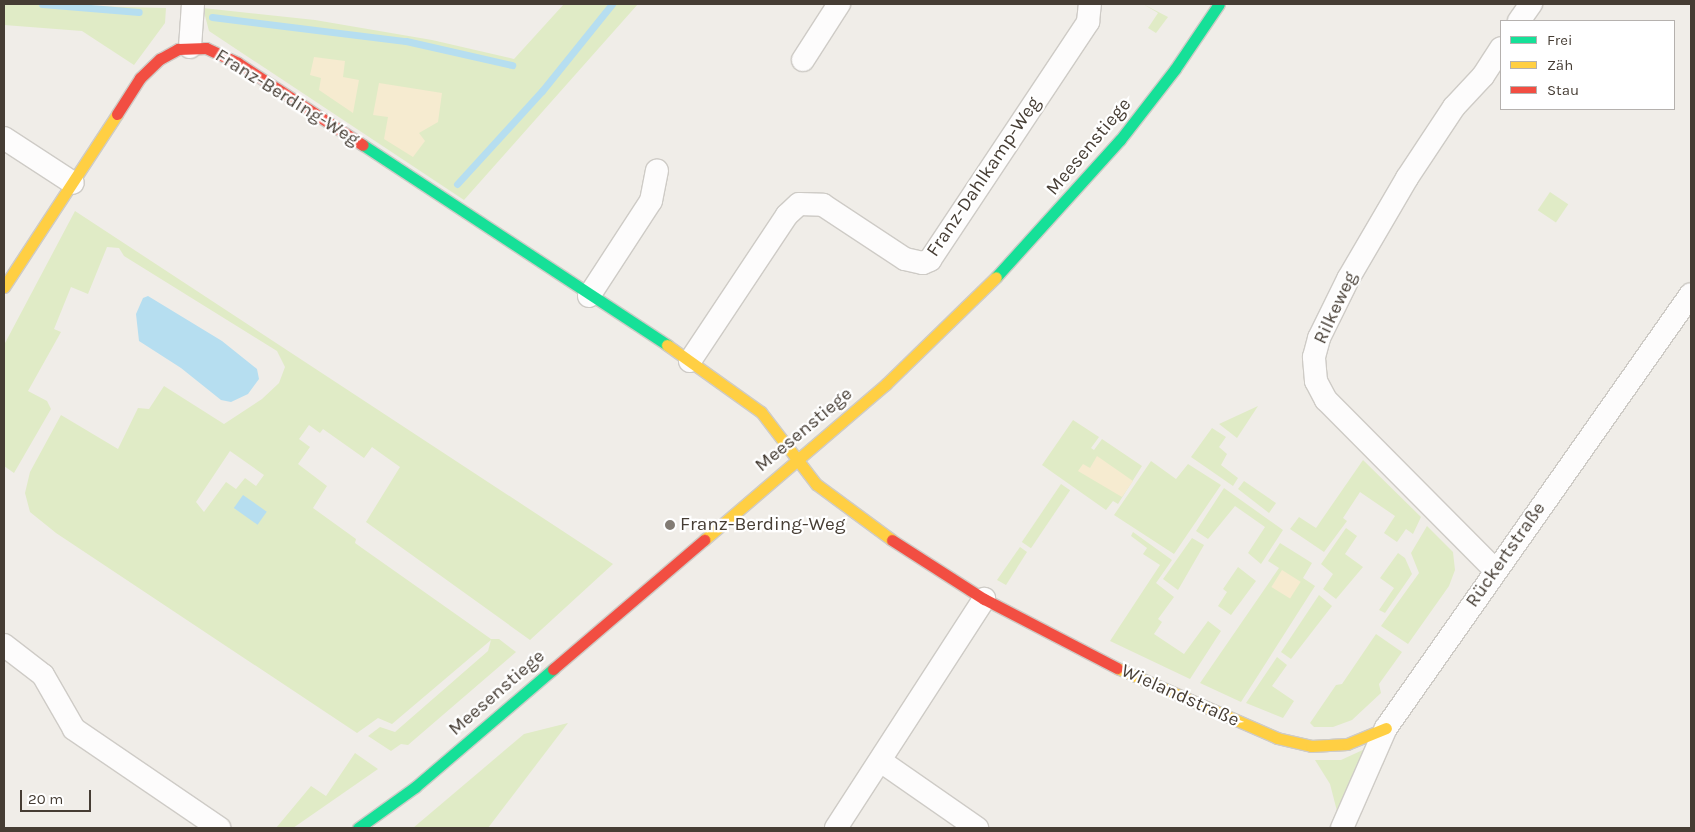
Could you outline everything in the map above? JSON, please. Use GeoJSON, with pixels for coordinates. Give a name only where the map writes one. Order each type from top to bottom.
{"type":"FeatureCollection","features":[{"type":"Feature","properties":{"kind":"street"},"geometry":{"type":"LineString","coordinates":[[190,46],[193,4]]}},
{"type":"Feature","properties":{"kind":"street"},"geometry":{"type":"LineString","coordinates":[[803,60],[839,4]]}},
{"type":"Feature","properties":{"kind":"street","name":"Franz-Dahlkamp-Weg"},"geometry":{"type":"LineString","coordinates":[[690,361],[787,215],[798,204],[811,202],[823,205],[905,259],[923,263],[930,260],[1088,22],[1090,4]]}},
{"type":"Feature","properties":{"kind":"street","name":"Meesenstiege"},"geometry":{"type":"LineString","coordinates":[[358,828],[415,787],[797,458],[886,384],[993,283],[1120,140],[1175,69],[1219,4]]}},
{"type":"Feature","properties":{"kind":"street"},"geometry":{"type":"LineString","coordinates":[[1520,20],[1531,4]]}},
{"type":"Feature","properties":{"kind":"street","name":"Franz-Berding-Weg"},"geometry":{"type":"LineString","coordinates":[[4,287],[140,78],[160,59],[190,46],[206,48],[231,58],[690,361],[761,412],[797,458]]}},
{"type":"Feature","properties":{"kind":"street","name":"Rilkeweg"},"geometry":{"type":"LineString","coordinates":[[1495,570],[1326,400],[1316,381],[1314,357],[1318,338],[1348,279],[1407,178],[1454,108],[1483,76],[1500,50]]}},
{"type":"Feature","properties":{"kind":"street"},"geometry":{"type":"LineString","coordinates":[[4,138],[73,183]]}},
{"type":"Feature","properties":{"kind":"street"},"geometry":{"type":"LineString","coordinates":[[590,296],[652,201],[657,171]]}},
{"type":"Feature","properties":{"kind":"street","name":"Rückertstraße"},"geometry":{"type":"LineString","coordinates":[[1342,828],[1386,728],[1495,570],[1691,294]]}},
{"type":"Feature","properties":{"kind":"street","name":"Wielandstraße"},"geometry":{"type":"LineString","coordinates":[[797,458],[816,484],[862,521],[984,600],[1128,674],[1277,738],[1311,746],[1348,744],[1386,728]]}},
{"type":"Feature","properties":{"kind":"street"},"geometry":{"type":"LineString","coordinates":[[836,828],[882,762],[984,600]]}},
{"type":"Feature","properties":{"kind":"street"},"geometry":{"type":"LineString","coordinates":[[4,645],[43,675],[74,729],[219,828]]}},
{"type":"Feature","properties":{"kind":"street"},"geometry":{"type":"LineString","coordinates":[[882,762],[977,828]]}},
{"type":"Feature","properties":{"kind":"green space"},"geometry":{"type":"Polygon","coordinates":[[[4,4],[166,8],[165,23],[134,65],[82,31],[4,25],[4,4]]]}},
{"type":"Feature","properties":{"kind":"green space"},"geometry":{"type":"Polygon","coordinates":[[[564,4],[638,4],[464,200],[209,31],[203,8],[315,20],[432,40],[514,59],[564,4]]]}},
{"type":"Feature","properties":{"kind":"green space"},"geometry":{"type":"Polygon","coordinates":[[[1143,4],[1168,17],[1156,33],[1148,28],[1158,13],[1143,4]]]}},
{"type":"Feature","properties":{"kind":"green space"},"geometry":{"type":"Polygon","coordinates":[[[1550,192],[1568,204],[1556,223],[1538,210],[1550,192]]]}},
{"type":"Feature","properties":{"kind":"green space"},"geometry":{"type":"Polygon","coordinates":[[[75,211],[613,564],[530,640],[366,522],[400,467],[372,447],[364,458],[323,429],[320,433],[309,425],[299,439],[310,447],[298,464],[327,486],[313,508],[356,539],[355,543],[362,548],[491,639],[499,639],[516,652],[408,745],[401,744],[391,751],[368,736],[380,727],[395,732],[488,651],[491,640],[392,724],[378,718],[357,733],[56,533],[30,512],[25,493],[30,472],[61,415],[118,449],[138,408],[149,409],[164,386],[224,424],[262,399],[279,383],[285,367],[277,351],[124,256],[119,248],[107,247],[88,294],[71,287],[54,329],[61,332],[28,391],[47,401],[51,409],[14,473],[4,466],[4,345],[75,211]],[[230,451],[196,502],[204,512],[226,482],[236,489],[245,478],[256,486],[264,475],[230,451]]]}},
{"type":"Feature","properties":{"kind":"green space"},"geometry":{"type":"Polygon","coordinates":[[[1258,406],[1237,438],[1219,424],[1258,406]]]}},
{"type":"Feature","properties":{"kind":"green space"},"geometry":{"type":"Polygon","coordinates":[[[1073,420],[1099,437],[1091,448],[1094,450],[1102,439],[1142,466],[1118,504],[1113,501],[1106,510],[1042,465],[1073,420]]]}},
{"type":"Feature","properties":{"kind":"green space"},"geometry":{"type":"Polygon","coordinates":[[[1212,428],[1226,437],[1219,447],[1227,454],[1221,465],[1238,478],[1233,486],[1191,457],[1212,428]]]}},
{"type":"Feature","properties":{"kind":"green space"},"geometry":{"type":"Polygon","coordinates":[[[1363,460],[1421,517],[1413,534],[1406,529],[1397,542],[1384,533],[1395,516],[1360,492],[1343,518],[1347,521],[1324,552],[1290,529],[1299,517],[1316,528],[1363,460]]]}},
{"type":"Feature","properties":{"kind":"green space"},"geometry":{"type":"Polygon","coordinates":[[[1151,461],[1176,479],[1188,464],[1221,485],[1174,554],[1114,515],[1151,461]]]}},
{"type":"Feature","properties":{"kind":"green space"},"geometry":{"type":"Polygon","coordinates":[[[1244,481],[1276,503],[1269,513],[1238,489],[1244,481]]]}},
{"type":"Feature","properties":{"kind":"green space"},"geometry":{"type":"Polygon","coordinates":[[[1061,484],[1070,490],[1031,548],[1022,542],[1061,484]]]}},
{"type":"Feature","properties":{"kind":"green space"},"geometry":{"type":"Polygon","coordinates":[[[1224,488],[1283,530],[1261,564],[1248,553],[1265,527],[1235,506],[1208,539],[1196,531],[1224,488]]]}},
{"type":"Feature","properties":{"kind":"green space"},"geometry":{"type":"Polygon","coordinates":[[[1427,526],[1453,552],[1455,570],[1449,586],[1408,644],[1381,626],[1419,573],[1411,553],[1427,526]]]}},
{"type":"Feature","properties":{"kind":"green space"},"geometry":{"type":"Polygon","coordinates":[[[1346,528],[1357,536],[1345,554],[1363,567],[1336,599],[1323,589],[1333,574],[1321,564],[1346,528]]]}},
{"type":"Feature","properties":{"kind":"green space"},"geometry":{"type":"Polygon","coordinates":[[[1133,532],[1172,560],[1156,583],[1174,597],[1158,619],[1162,622],[1154,634],[1184,654],[1208,621],[1221,631],[1190,679],[1110,641],[1160,565],[1143,554],[1147,548],[1131,536],[1133,532]]]}},
{"type":"Feature","properties":{"kind":"green space"},"geometry":{"type":"Polygon","coordinates":[[[1192,538],[1204,545],[1178,590],[1163,579],[1192,538]]]}},
{"type":"Feature","properties":{"kind":"green space"},"geometry":{"type":"Polygon","coordinates":[[[1280,543],[1312,563],[1303,578],[1315,586],[1241,702],[1200,683],[1279,568],[1268,561],[1280,543]]]}},
{"type":"Feature","properties":{"kind":"green space"},"geometry":{"type":"Polygon","coordinates":[[[1020,547],[1027,552],[1006,585],[997,580],[1020,547]]]}},
{"type":"Feature","properties":{"kind":"green space"},"geometry":{"type":"Polygon","coordinates":[[[1398,553],[1405,558],[1412,574],[1385,613],[1379,610],[1394,588],[1380,578],[1398,553]]]}},
{"type":"Feature","properties":{"kind":"green space"},"geometry":{"type":"Polygon","coordinates":[[[1238,567],[1256,581],[1231,615],[1218,606],[1227,592],[1223,589],[1238,567]]]}},
{"type":"Feature","properties":{"kind":"green space"},"geometry":{"type":"Polygon","coordinates":[[[1319,595],[1332,606],[1291,659],[1281,652],[1319,595]]]}},
{"type":"Feature","properties":{"kind":"green space"},"geometry":{"type":"Polygon","coordinates":[[[1376,634],[1402,652],[1379,684],[1381,693],[1352,720],[1333,727],[1314,727],[1310,723],[1336,685],[1342,684],[1376,634]]]}},
{"type":"Feature","properties":{"kind":"green space"},"geometry":{"type":"Polygon","coordinates":[[[1277,657],[1287,665],[1272,686],[1294,701],[1283,718],[1246,703],[1277,657]]]}},
{"type":"Feature","properties":{"kind":"green space"},"geometry":{"type":"Polygon","coordinates":[[[568,723],[488,828],[413,828],[524,734],[568,723]]]}},
{"type":"Feature","properties":{"kind":"green space"},"geometry":{"type":"Polygon","coordinates":[[[1367,748],[1338,815],[1330,784],[1315,760],[1341,760],[1367,748]]]}},
{"type":"Feature","properties":{"kind":"green space"},"geometry":{"type":"Polygon","coordinates":[[[355,753],[378,769],[293,828],[276,828],[311,786],[326,796],[355,753]]]}},
{"type":"Feature","properties":{"kind":"sand"},"geometry":{"type":"Polygon","coordinates":[[[314,57],[345,61],[343,77],[359,80],[353,113],[319,90],[321,78],[310,75],[314,57]]]}},
{"type":"Feature","properties":{"kind":"sand"},"geometry":{"type":"Polygon","coordinates":[[[379,83],[442,93],[438,122],[419,133],[425,141],[413,157],[384,139],[388,117],[373,115],[379,83]]]}},
{"type":"Feature","properties":{"kind":"sand"},"geometry":{"type":"Polygon","coordinates":[[[1097,456],[1133,481],[1122,497],[1078,471],[1083,464],[1090,468],[1097,456]]]}},
{"type":"Feature","properties":{"kind":"sand"},"geometry":{"type":"Polygon","coordinates":[[[1282,570],[1301,582],[1290,599],[1271,587],[1282,570]]]}},
{"type":"Feature","properties":{"kind":"water"},"geometry":{"type":"Polygon","coordinates":[[[148,296],[222,341],[257,369],[259,379],[248,394],[231,402],[221,400],[181,368],[139,341],[136,314],[143,298],[148,296]]]}},
{"type":"Feature","properties":{"kind":"water"},"geometry":{"type":"Polygon","coordinates":[[[243,495],[267,512],[258,525],[234,508],[243,495]]]}},
{"type":"Feature","properties":{"kind":"waterway"},"geometry":{"type":"LineString","coordinates":[[42,4],[139,12]]}},
{"type":"Feature","properties":{"kind":"waterway"},"geometry":{"type":"LineString","coordinates":[[457,184],[542,91],[612,4]]}},
{"type":"Feature","properties":{"kind":"waterway"},"geometry":{"type":"LineString","coordinates":[[212,17],[406,41],[512,65]]}},
{"type":"Feature","properties":{"kind":"traffic: fast"},"geometry":{"type":"LineString","coordinates":[[996,277],[1120,140],[1175,69],[1219,4]]}},
{"type":"Feature","properties":{"kind":"traffic: fast"},"geometry":{"type":"LineString","coordinates":[[363,145],[667,345]]}},
{"type":"Feature","properties":{"kind":"traffic: fast"},"geometry":{"type":"LineString","coordinates":[[358,828],[415,787],[553,669]]}},
{"type":"Feature","properties":{"kind":"traffic: slow"},"geometry":{"type":"LineString","coordinates":[[4,287],[117,114]]}},
{"type":"Feature","properties":{"kind":"traffic: slow"},"geometry":{"type":"LineString","coordinates":[[704,540],[886,384],[996,277]]}},
{"type":"Feature","properties":{"kind":"traffic: slow"},"geometry":{"type":"LineString","coordinates":[[667,345],[761,412],[816,484],[892,540]]}},
{"type":"Feature","properties":{"kind":"traffic: slow"},"geometry":{"type":"LineString","coordinates":[[1117,668],[1277,738],[1311,746],[1347,744],[1386,728]]}},
{"type":"Feature","properties":{"kind":"traffic: jam"},"geometry":{"type":"LineString","coordinates":[[117,114],[140,78],[160,59],[178,49],[206,48],[238,63],[363,145]]}},
{"type":"Feature","properties":{"kind":"traffic: jam"},"geometry":{"type":"LineString","coordinates":[[553,669],[704,540]]}},
{"type":"Feature","properties":{"kind":"traffic: jam"},"geometry":{"type":"LineString","coordinates":[[892,540],[984,599],[1117,668]]}},
{"type":"Feature","properties":{"kind":"place","name":"Franz-Berding-Weg"},"geometry":{"type":"Point","coordinates":[670,525]}}]}
